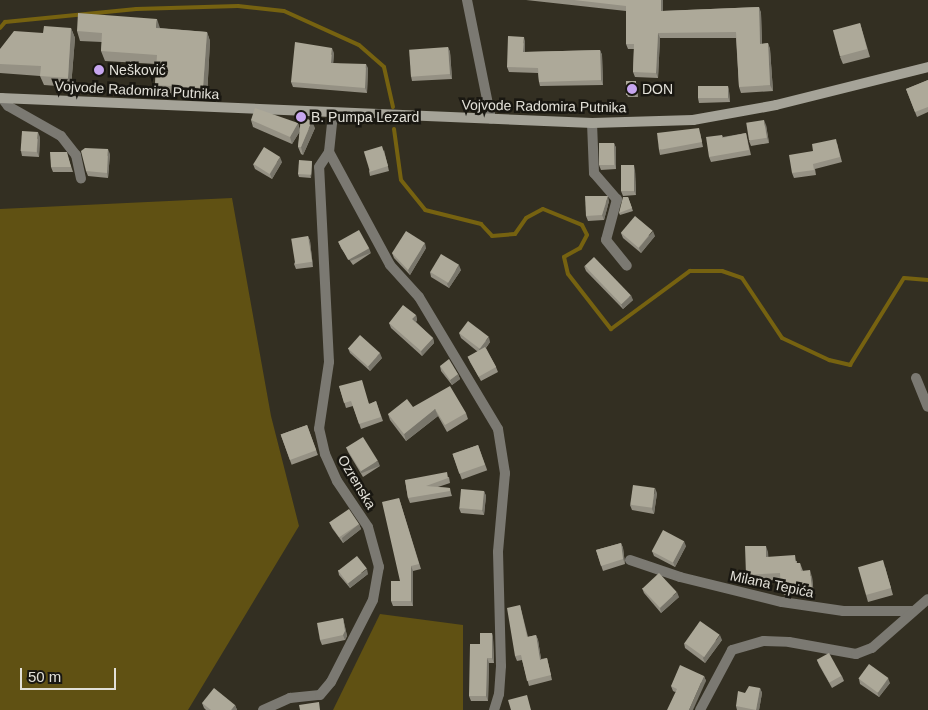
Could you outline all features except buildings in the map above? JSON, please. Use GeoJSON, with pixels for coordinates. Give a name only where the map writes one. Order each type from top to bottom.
{"type":"FeatureCollection","features":[{"type":"Feature","properties":{"kind":"main road","name":"Vojvode Radomira Putnika"},"geometry":{"type":"LineString","coordinates":[[1,98],[333,114],[592,123],[693,120],[776,105],[928,67]]}},
{"type":"Feature","properties":{"kind":"street"},"geometry":{"type":"LineString","coordinates":[[467,0],[491,119]]}},
{"type":"Feature","properties":{"kind":"street"},"geometry":{"type":"LineString","coordinates":[[1,98],[8,106],[62,136],[76,155],[81,178]]}},
{"type":"Feature","properties":{"kind":"street"},"geometry":{"type":"LineString","coordinates":[[333,114],[329,152],[390,265],[419,296],[498,429],[505,473],[498,552],[501,666],[499,694],[494,710]]}},
{"type":"Feature","properties":{"kind":"street"},"geometry":{"type":"LineString","coordinates":[[592,123],[594,173],[617,199],[606,240],[627,266]]}},
{"type":"Feature","properties":{"kind":"street","name":"Ozrenska"},"geometry":{"type":"LineString","coordinates":[[263,710],[290,698],[320,695],[330,682],[374,600],[378,567],[368,528],[337,481],[325,454],[319,430],[329,362],[319,167],[329,152]]}},
{"type":"Feature","properties":{"kind":"street"},"geometry":{"type":"LineString","coordinates":[[916,378],[928,407]]}},
{"type":"Feature","properties":{"kind":"street","name":"Milana Tepića"},"geometry":{"type":"LineString","coordinates":[[630,560],[680,577],[782,602],[843,611],[913,612]]}},
{"type":"Feature","properties":{"kind":"street"},"geometry":{"type":"LineString","coordinates":[[700,710],[732,650],[764,641],[789,642],[856,654],[872,648],[928,599]]}},
{"type":"Feature","properties":{"kind":"shaded area"},"geometry":{"type":"Polygon","coordinates":[[[232,198],[271,416],[299,526],[188,710],[0,710],[0,209],[232,198]]]}},
{"type":"Feature","properties":{"kind":"shaded area"},"geometry":{"type":"Polygon","coordinates":[[[380,614],[463,625],[463,710],[333,710],[380,614]]]}},
{"type":"Feature","properties":{"kind":"waterway"},"geometry":{"type":"LineString","coordinates":[[0,28],[5,22],[136,9],[238,6],[284,11],[359,45],[384,67],[393,107]]}},
{"type":"Feature","properties":{"kind":"waterway"},"geometry":{"type":"LineString","coordinates":[[394,129],[401,180],[425,210],[481,224],[492,236],[515,234],[526,218],[543,209],[582,225],[587,235],[580,248],[564,257],[568,274],[611,329],[690,271],[722,271],[742,278],[782,338],[829,360],[850,365],[904,278],[928,280]]}},
{"type":"Feature","properties":{"kind":"place","name":"Nešković"},"geometry":{"type":"Point","coordinates":[99,70]}},
{"type":"Feature","properties":{"kind":"place","name":"DON"},"geometry":{"type":"Point","coordinates":[632,89]}},
{"type":"Feature","properties":{"kind":"place","name":"B. Pumpa Lezard"},"geometry":{"type":"Point","coordinates":[301,117]}}]}
